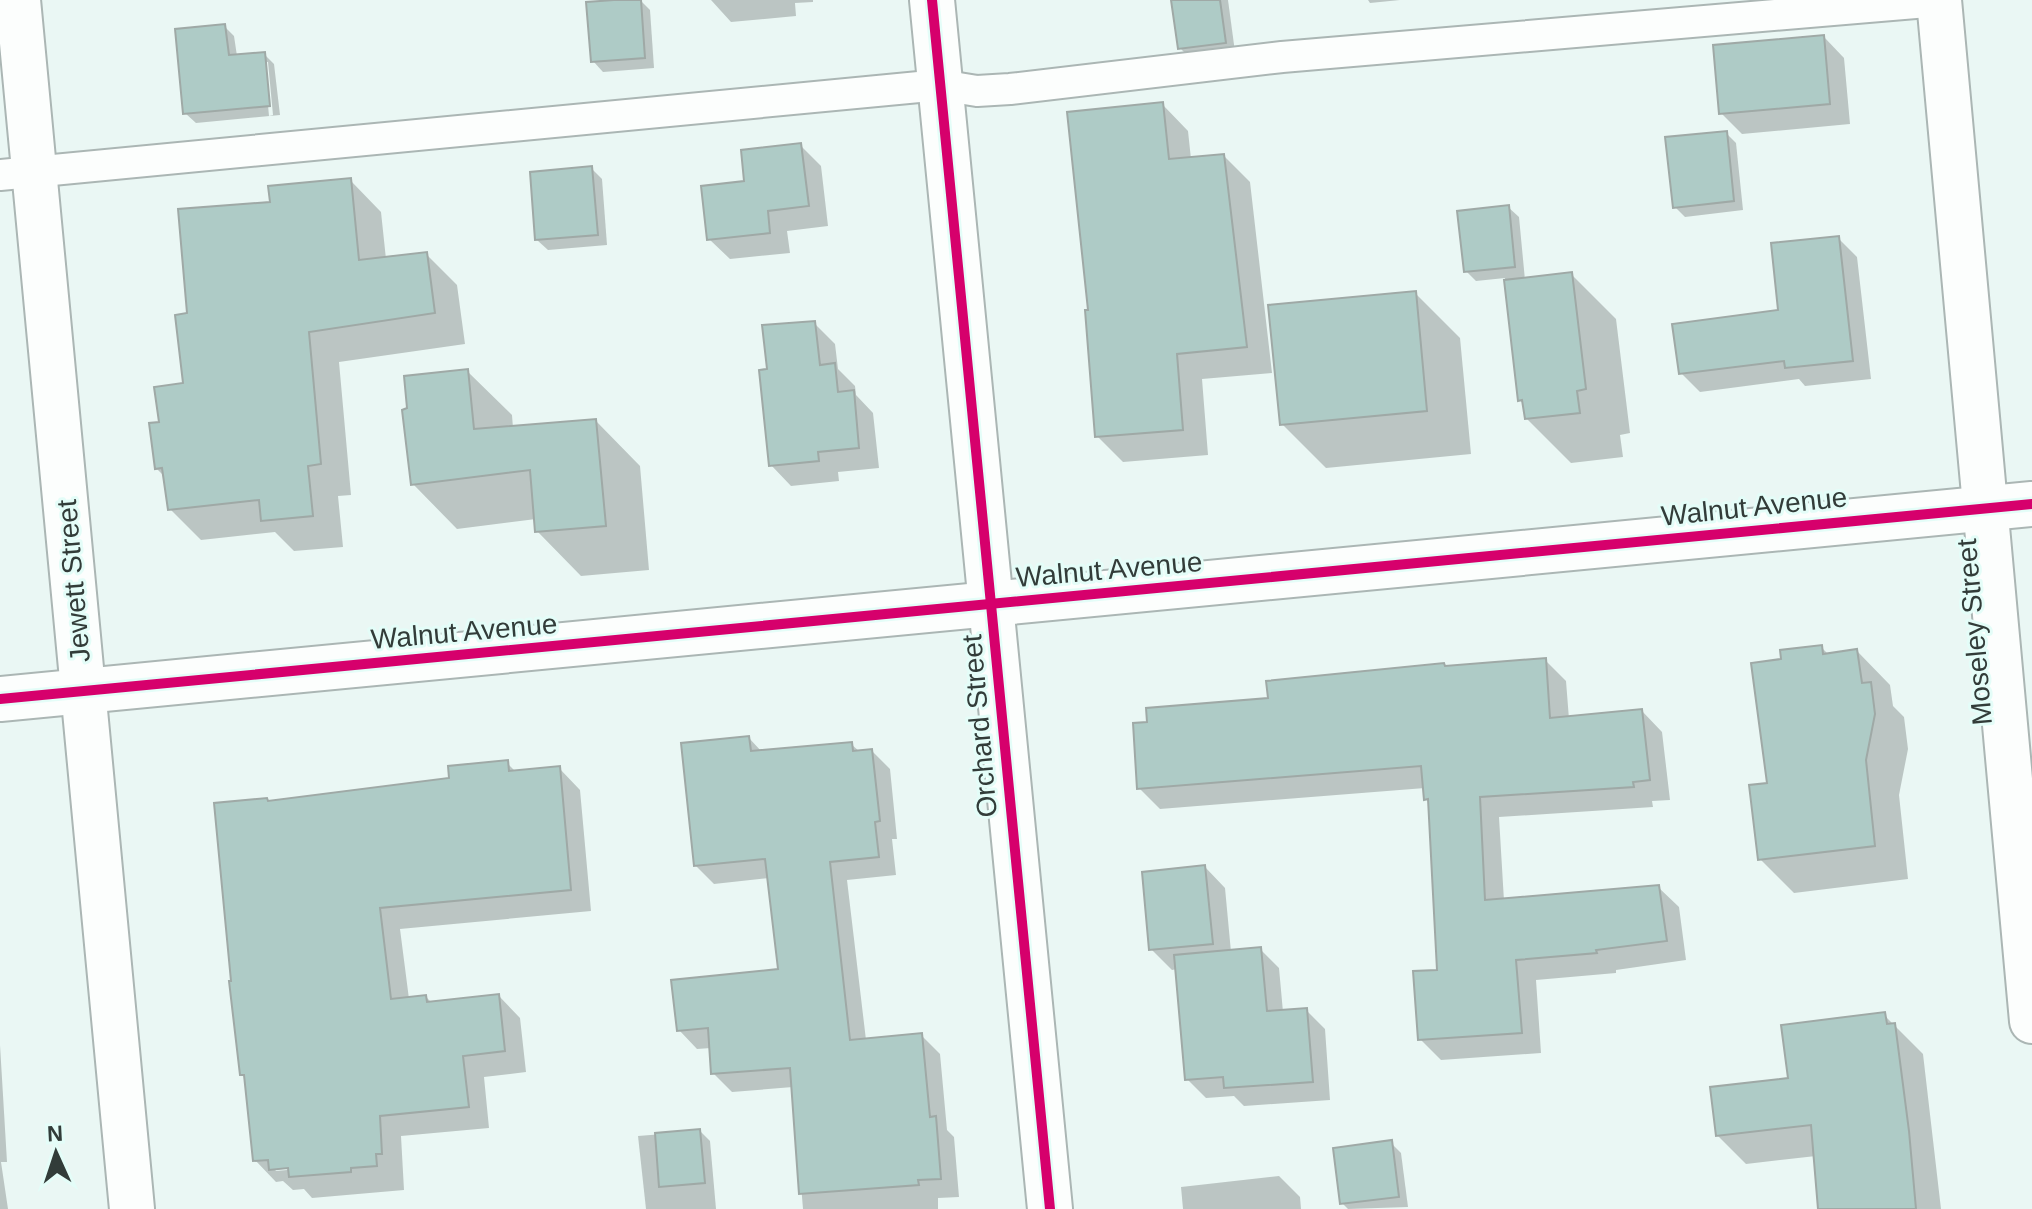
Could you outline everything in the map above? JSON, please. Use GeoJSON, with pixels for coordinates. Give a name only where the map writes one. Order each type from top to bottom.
{"type":"FeatureCollection","features":[{"type":"Feature","properties":{"kind":"street","name":"Jewett Street"},"geometry":{"type":"LineString","coordinates":[[18,0],[17,173],[83,691],[132,1209]]}},
{"type":"Feature","properties":{"kind":"street","name":"Orchard Street"},"geometry":{"type":"LineString","coordinates":[[932,0],[1050,1209]]}},
{"type":"Feature","properties":{"kind":"street","name":"Moseley Street"},"geometry":{"type":"LineString","coordinates":[[1939,0],[2032,1021]]}},
{"type":"Feature","properties":{"kind":"street","name":"Walnut Avenue"},"geometry":{"type":"LineString","coordinates":[[0,699],[2032,504]]}},
{"type":"Feature","properties":{"kind":"lane"},"geometry":{"type":"LineString","coordinates":[[17,173],[940,85],[977,91],[1010,89],[1282,57],[1939,0]]}},
{"type":"Feature","properties":{"kind":"building"},"geometry":{"type":"Polygon","coordinates":[[[641,0],[645,58],[591,62],[586,2],[641,0]]]}},
{"type":"Feature","properties":{"kind":"building"},"geometry":{"type":"Polygon","coordinates":[[[1171,0],[1220,0],[1226,43],[1178,49],[1171,0]]]}},
{"type":"Feature","properties":{"kind":"building"},"geometry":{"type":"Polygon","coordinates":[[[225,24],[229,55],[265,52],[270,106],[183,114],[175,29],[225,24]]]}},
{"type":"Feature","properties":{"kind":"building"},"geometry":{"type":"Polygon","coordinates":[[[1824,35],[1830,104],[1719,114],[1713,45],[1824,35]]]}},
{"type":"Feature","properties":{"kind":"building"},"geometry":{"type":"Polygon","coordinates":[[[1163,102],[1169,159],[1224,154],[1247,347],[1177,354],[1183,430],[1095,437],[1085,310],[1088,310],[1067,112],[1163,102]]]}},
{"type":"Feature","properties":{"kind":"building"},"geometry":{"type":"Polygon","coordinates":[[[1727,131],[1734,201],[1673,208],[1665,137],[1727,131]]]}},
{"type":"Feature","properties":{"kind":"building"},"geometry":{"type":"Polygon","coordinates":[[[801,143],[809,206],[768,211],[770,233],[707,240],[701,186],[744,181],[741,150],[801,143]]]}},
{"type":"Feature","properties":{"kind":"building"},"geometry":{"type":"Polygon","coordinates":[[[592,166],[598,235],[535,240],[530,172],[592,166]]]}},
{"type":"Feature","properties":{"kind":"building"},"geometry":{"type":"Polygon","coordinates":[[[351,178],[359,260],[427,252],[435,313],[309,332],[321,464],[308,466],[313,516],[261,521],[259,500],[168,510],[162,468],[155,469],[149,423],[159,422],[154,387],[183,383],[175,315],[187,313],[178,209],[270,202],[268,186],[351,178]]]}},
{"type":"Feature","properties":{"kind":"building"},"geometry":{"type":"Polygon","coordinates":[[[1509,205],[1515,267],[1464,272],[1457,211],[1509,205]]]}},
{"type":"Feature","properties":{"kind":"building"},"geometry":{"type":"Polygon","coordinates":[[[1839,236],[1853,361],[1785,368],[1784,361],[1679,374],[1672,324],[1778,310],[1771,243],[1839,236]]]}},
{"type":"Feature","properties":{"kind":"building"},"geometry":{"type":"Polygon","coordinates":[[[1572,272],[1586,389],[1577,391],[1580,413],[1525,419],[1522,400],[1518,401],[1504,280],[1572,272]]]}},
{"type":"Feature","properties":{"kind":"building"},"geometry":{"type":"Polygon","coordinates":[[[1416,291],[1427,411],[1280,425],[1268,305],[1416,291]]]}},
{"type":"Feature","properties":{"kind":"building"},"geometry":{"type":"Polygon","coordinates":[[[815,321],[820,365],[835,363],[838,392],[854,390],[859,448],[818,452],[819,461],[769,466],[759,370],[767,369],[762,325],[815,321]]]}},
{"type":"Feature","properties":{"kind":"building"},"geometry":{"type":"Polygon","coordinates":[[[468,369],[474,429],[596,419],[606,526],[535,532],[530,470],[411,485],[402,410],[407,408],[404,376],[468,369]]]}},
{"type":"Feature","properties":{"kind":"building"},"geometry":{"type":"Polygon","coordinates":[[[1822,645],[1823,654],[1857,649],[1862,683],[1871,682],[1875,714],[1866,760],[1875,846],[1758,860],[1749,785],[1767,783],[1751,663],[1781,659],[1780,650],[1822,645]]]}},
{"type":"Feature","properties":{"kind":"building"},"geometry":{"type":"Polygon","coordinates":[[[1546,658],[1550,718],[1642,709],[1650,780],[1633,782],[1634,787],[1480,797],[1485,900],[1659,885],[1667,941],[1596,950],[1597,953],[1516,960],[1522,1033],[1418,1040],[1413,971],[1437,970],[1428,799],[1424,800],[1421,766],[1137,789],[1133,723],[1147,722],[1146,708],[1268,698],[1266,681],[1444,663],[1445,666],[1546,658]]]}},
{"type":"Feature","properties":{"kind":"building"},"geometry":{"type":"Polygon","coordinates":[[[749,736],[751,751],[852,742],[853,751],[872,749],[880,821],[875,822],[879,857],[830,862],[850,1040],[922,1033],[930,1117],[936,1116],[941,1179],[918,1180],[919,1185],[799,1194],[790,1068],[711,1074],[708,1028],[677,1031],[671,980],[778,969],[765,859],[694,866],[681,743],[749,736]]]}},
{"type":"Feature","properties":{"kind":"building"},"geometry":{"type":"Polygon","coordinates":[[[508,760],[509,771],[560,766],[571,890],[380,908],[391,999],[426,995],[427,1002],[499,994],[505,1051],[463,1056],[469,1107],[380,1116],[382,1154],[376,1154],[377,1166],[351,1168],[351,1172],[289,1177],[288,1168],[269,1170],[268,1160],[253,1161],[244,1075],[240,1075],[229,981],[214,803],[267,798],[268,801],[449,778],[448,766],[508,760]]]}},
{"type":"Feature","properties":{"kind":"building"},"geometry":{"type":"Polygon","coordinates":[[[1205,865],[1213,944],[1149,950],[1142,872],[1205,865]]]}},
{"type":"Feature","properties":{"kind":"building"},"geometry":{"type":"Polygon","coordinates":[[[1261,947],[1267,1011],[1307,1008],[1313,1082],[1224,1088],[1223,1077],[1185,1080],[1174,955],[1261,947]]]}},
{"type":"Feature","properties":{"kind":"building"},"geometry":{"type":"Polygon","coordinates":[[[1885,1012],[1887,1024],[1895,1023],[1916,1209],[1818,1209],[1811,1125],[1716,1136],[1710,1087],[1788,1078],[1781,1025],[1885,1012]]]}},
{"type":"Feature","properties":{"kind":"building"},"geometry":{"type":"Polygon","coordinates":[[[700,1129],[705,1183],[659,1187],[655,1133],[700,1129]]]}},
{"type":"Feature","properties":{"kind":"building"},"geometry":{"type":"Polygon","coordinates":[[[1392,1140],[1399,1197],[1340,1204],[1333,1148],[1392,1140]]]}},
{"type":"Feature","properties":{"kind":"cycle path"},"geometry":{"type":"LineString","coordinates":[[932,0],[1050,1209]]}},
{"type":"Feature","properties":{"kind":"cycle path"},"geometry":{"type":"LineString","coordinates":[[0,699],[2032,504]]}}]}
